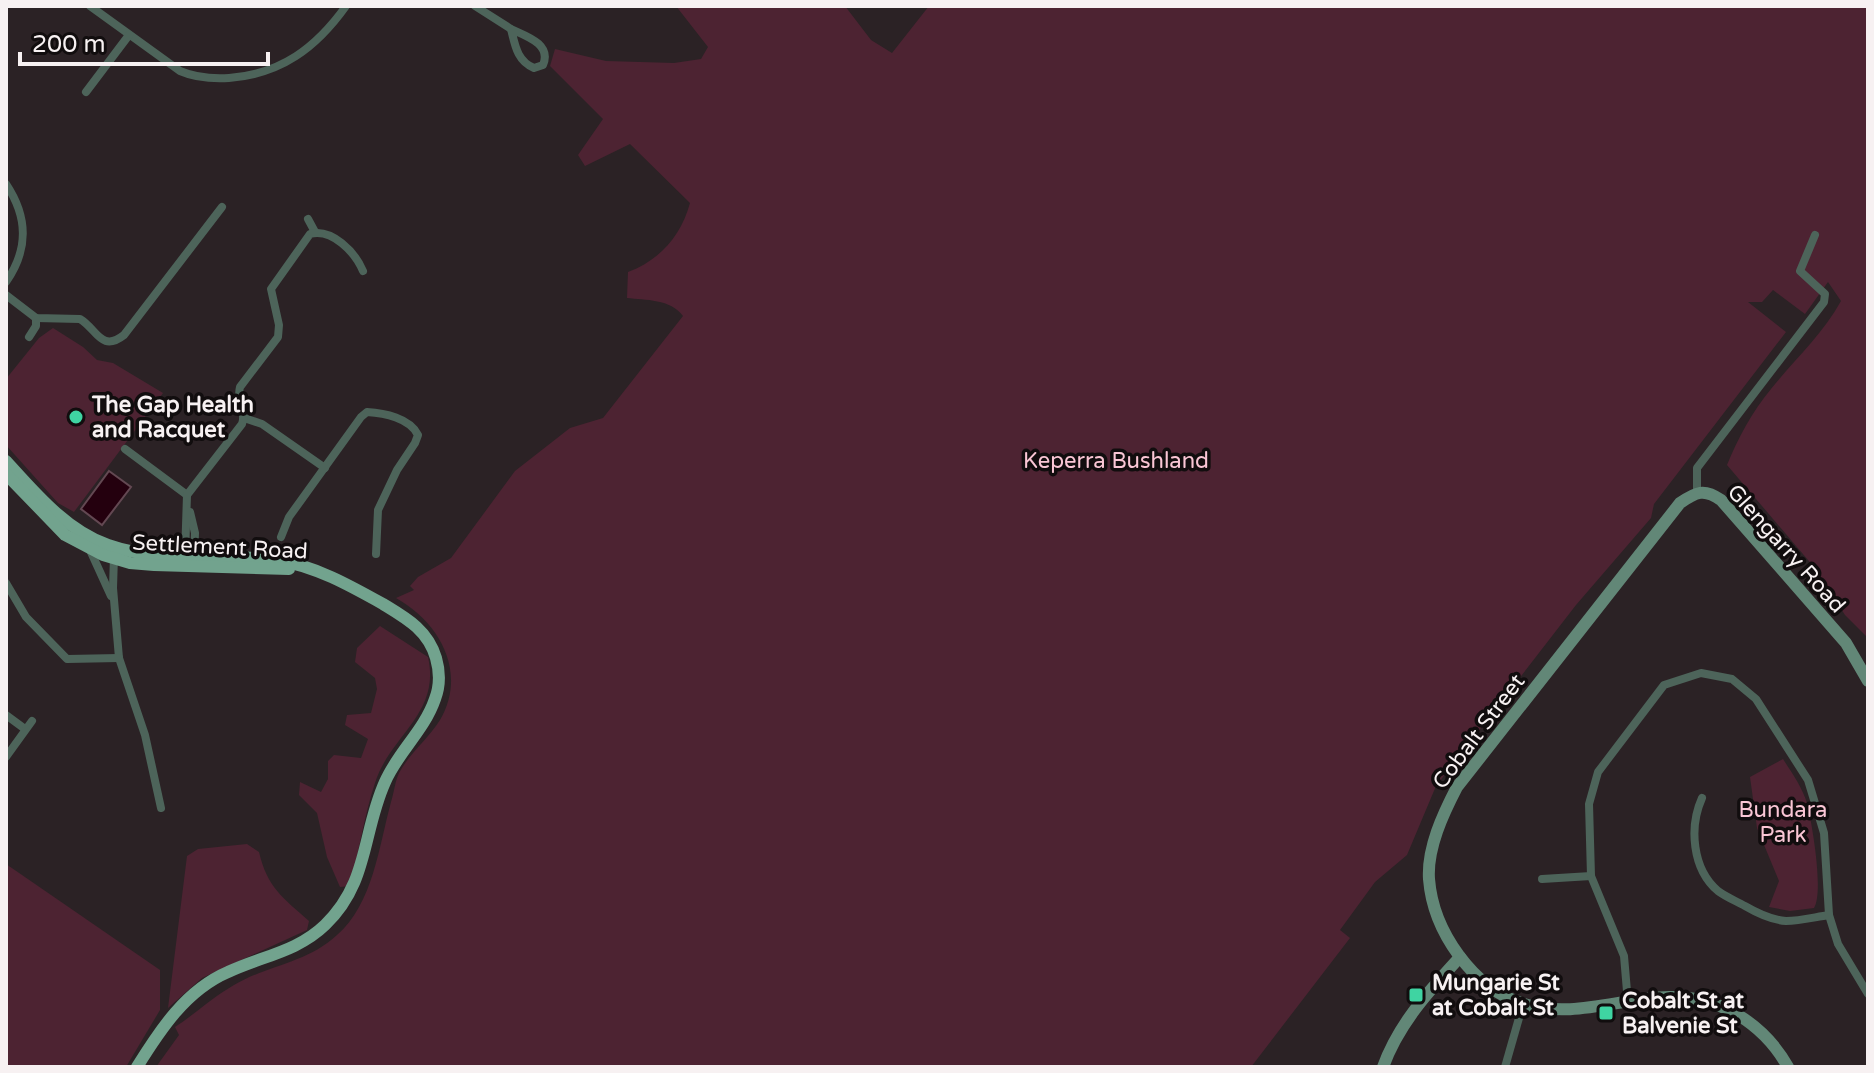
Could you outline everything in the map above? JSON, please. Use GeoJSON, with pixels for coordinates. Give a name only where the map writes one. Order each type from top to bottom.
{"type":"FeatureCollection","features":[{"type":"Feature","properties":{"kind":"main road","name":"Settlement Road"},"geometry":{"type":"LineString","coordinates":[[6,461],[65,520],[114,553]]}},
{"type":"Feature","properties":{"kind":"main road","name":"Settlement Road"},"geometry":{"type":"LineString","coordinates":[[6,474],[49,522],[90,550],[155,560],[189,559],[320,572],[354,587],[421,629],[432,646],[439,666],[436,696],[428,717],[386,780],[375,806],[357,881],[344,902],[326,924],[308,939],[286,952],[226,972],[189,997],[166,1023],[137,1067]]}},
{"type":"Feature","properties":{"kind":"street"},"geometry":{"type":"LineString","coordinates":[[90,6],[192,77],[209,79],[269,71],[293,59],[346,6]]}},
{"type":"Feature","properties":{"kind":"street"},"geometry":{"type":"LineString","coordinates":[[475,6],[543,48],[546,54],[543,65],[534,68],[523,62],[511,29]]}},
{"type":"Feature","properties":{"kind":"street"},"geometry":{"type":"LineString","coordinates":[[86,92],[129,35]]}},
{"type":"Feature","properties":{"kind":"street"},"geometry":{"type":"LineString","coordinates":[[6,184],[18,204],[24,227],[23,249],[6,282]]}},
{"type":"Feature","properties":{"kind":"street"},"geometry":{"type":"LineString","coordinates":[[6,295],[36,318],[80,319],[103,340],[116,341],[124,335],[222,207]]}},
{"type":"Feature","properties":{"kind":"street"},"geometry":{"type":"LineString","coordinates":[[308,219],[315,232]]}},
{"type":"Feature","properties":{"kind":"street"},"geometry":{"type":"LineString","coordinates":[[189,559],[188,499],[244,418],[238,394],[240,387],[280,332],[271,289],[310,234],[315,232],[329,235],[356,256],[363,271]]}},
{"type":"Feature","properties":{"kind":"street"},"geometry":{"type":"LineString","coordinates":[[1697,491],[1697,468],[1824,302],[1825,294],[1800,271],[1815,235]]}},
{"type":"Feature","properties":{"kind":"street"},"geometry":{"type":"LineString","coordinates":[[29,337],[36,326],[36,318]]}},
{"type":"Feature","properties":{"kind":"street"},"geometry":{"type":"LineString","coordinates":[[281,537],[289,517],[367,412],[397,419],[415,428],[417,439],[397,470],[378,510],[376,554]]}},
{"type":"Feature","properties":{"kind":"street"},"geometry":{"type":"LineString","coordinates":[[244,418],[262,424],[325,468]]}},
{"type":"Feature","properties":{"kind":"street"},"geometry":{"type":"LineString","coordinates":[[125,449],[188,499]]}},
{"type":"Feature","properties":{"kind":"street","name":"Glengarry Road"},"geometry":{"type":"LineString","coordinates":[[1697,491],[1710,492],[1721,500],[1846,643],[1868,681]]}},
{"type":"Feature","properties":{"kind":"street","name":"Cobalt Street"},"geometry":{"type":"LineString","coordinates":[[1697,491],[1680,503],[1457,787],[1437,831],[1429,877],[1435,910],[1460,957],[1484,982],[1523,1004],[1553,1009],[1669,997],[1700,999],[1728,1008],[1754,1024],[1778,1048],[1788,1067]]}},
{"type":"Feature","properties":{"kind":"street"},"geometry":{"type":"LineString","coordinates":[[90,550],[99,564],[114,604]]}},
{"type":"Feature","properties":{"kind":"street"},"geometry":{"type":"LineString","coordinates":[[114,553],[114,604],[119,658],[145,735],[161,808]]}},
{"type":"Feature","properties":{"kind":"street"},"geometry":{"type":"LineString","coordinates":[[6,583],[26,617],[67,659],[119,658]]}},
{"type":"Feature","properties":{"kind":"street"},"geometry":{"type":"LineString","coordinates":[[1628,1003],[1624,956],[1591,876],[1589,804],[1598,772],[1664,685],[1701,673],[1732,679],[1756,699],[1808,780],[1824,833],[1829,915],[1838,944],[1868,994]]}},
{"type":"Feature","properties":{"kind":"street"},"geometry":{"type":"LineString","coordinates":[[6,715],[25,729]]}},
{"type":"Feature","properties":{"kind":"street"},"geometry":{"type":"LineString","coordinates":[[6,757],[32,721]]}},
{"type":"Feature","properties":{"kind":"street"},"geometry":{"type":"LineString","coordinates":[[1702,798],[1697,810],[1695,834],[1698,859],[1706,877],[1717,890],[1768,917],[1785,921],[1829,915]]}},
{"type":"Feature","properties":{"kind":"street"},"geometry":{"type":"LineString","coordinates":[[1542,879],[1591,876]]}},
{"type":"Feature","properties":{"kind":"street"},"geometry":{"type":"LineString","coordinates":[[1383,1067],[1408,1017],[1460,957]]}},
{"type":"Feature","properties":{"kind":"street"},"geometry":{"type":"LineString","coordinates":[[1505,1067],[1523,1004]]}},
{"type":"Feature","properties":{"kind":"green space","name":"Keperra Bushland"},"geometry":{"type":"Polygon","coordinates":[[[676,6],[845,6],[871,40],[892,53],[929,6],[1868,6],[1868,638],[1845,615],[1814,567],[1727,465],[1758,407],[1817,336],[1841,301],[1828,282],[1805,314],[1773,290],[1762,302],[1748,302],[1786,332],[1654,504],[1651,518],[1576,605],[1436,786],[1407,855],[1375,882],[1340,930],[1350,938],[1251,1067],[156,1067],[179,1035],[175,1027],[234,985],[313,952],[349,922],[367,891],[398,776],[440,720],[451,684],[445,650],[436,634],[425,620],[396,598],[414,590],[410,586],[418,577],[451,558],[515,471],[570,428],[603,418],[683,316],[665,303],[627,298],[628,272],[650,261],[668,245],[681,226],[690,203],[630,144],[585,166],[578,155],[603,119],[550,66],[555,49],[606,61],[674,63],[701,59],[708,47],[676,6]]]}},
{"type":"Feature","properties":{"kind":"green space","name":"The Gap Health and Racquet"},"geometry":{"type":"Polygon","coordinates":[[[53,328],[97,360],[113,363],[163,393],[74,512],[58,503],[6,445],[6,379],[39,338],[53,328]]]}},
{"type":"Feature","properties":{"kind":"green space"},"geometry":{"type":"Polygon","coordinates":[[[380,626],[428,657],[430,677],[421,709],[382,766],[368,808],[350,886],[340,887],[327,857],[317,813],[299,795],[300,782],[321,792],[328,779],[328,761],[334,755],[361,758],[368,739],[345,725],[347,715],[371,713],[377,689],[375,678],[355,662],[357,648],[380,626]]]}},
{"type":"Feature","properties":{"kind":"green space","name":"Bundara Park"},"geometry":{"type":"Polygon","coordinates":[[[1783,759],[1807,803],[1818,888],[1814,908],[1790,911],[1769,907],[1779,881],[1757,828],[1750,777],[1783,759]]]}},
{"type":"Feature","properties":{"kind":"green space"},"geometry":{"type":"Polygon","coordinates":[[[247,844],[259,852],[277,891],[309,921],[307,930],[202,978],[168,1008],[187,856],[198,849],[247,844]]]}},
{"type":"Feature","properties":{"kind":"green space"},"geometry":{"type":"Polygon","coordinates":[[[6,864],[160,970],[160,1010],[126,1067],[6,1067],[6,864]]]}},
{"type":"Feature","properties":{"kind":"shaded area"},"geometry":{"type":"Polygon","coordinates":[[[109,471],[131,487],[102,525],[81,509],[109,471]]]}},
{"type":"Feature","properties":{"kind":"place","name":"The Gap Health and Racquet"},"geometry":{"type":"Point","coordinates":[76,417]}},
{"type":"Feature","properties":{"kind":"place","name":"Mungarie St at Cobalt St"},"geometry":{"type":"Point","coordinates":[1416,995]}},
{"type":"Feature","properties":{"kind":"place","name":"Cobalt St at Balvenie St"},"geometry":{"type":"Point","coordinates":[1606,1013]}}]}
